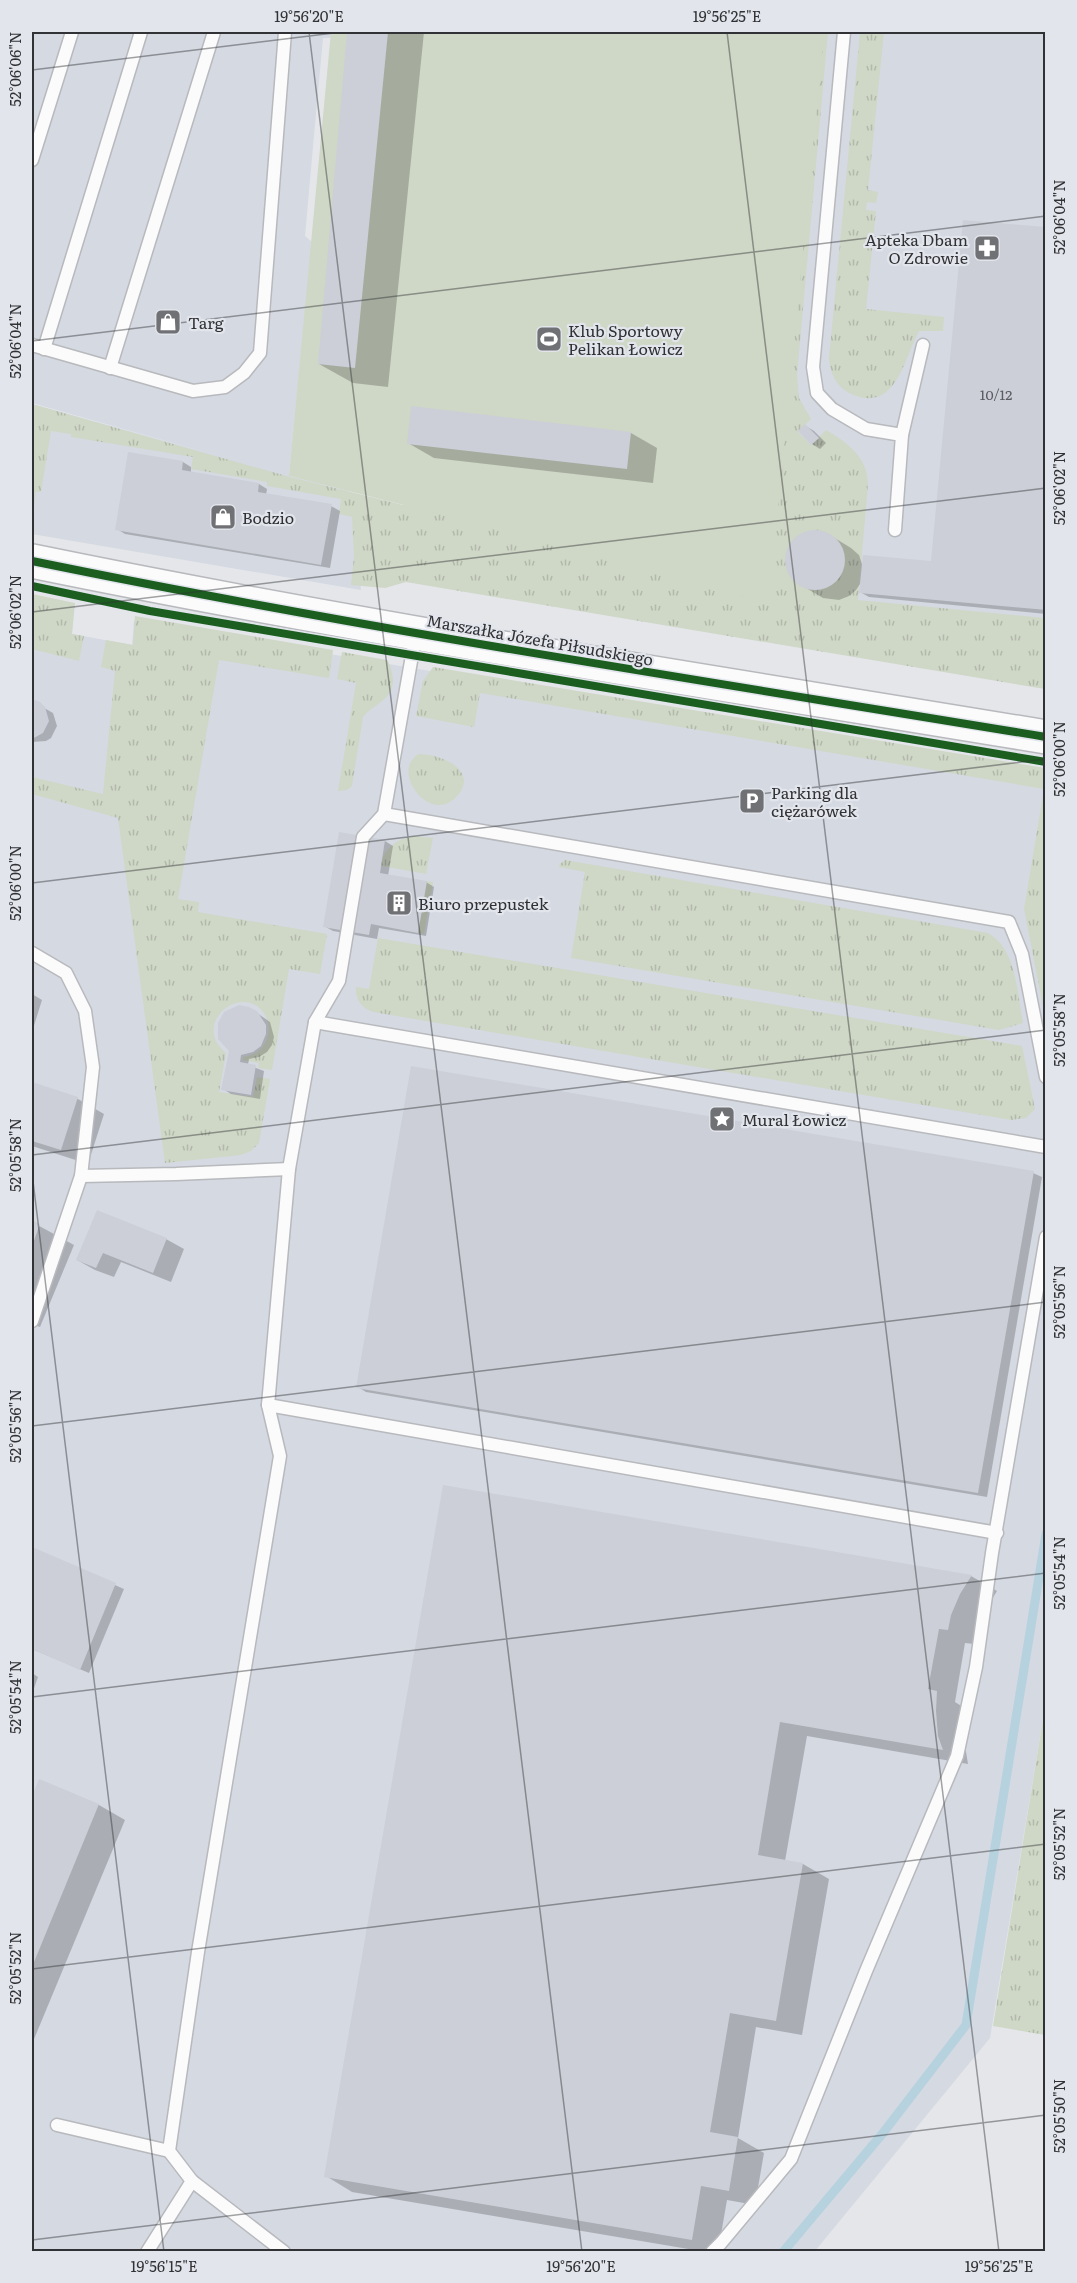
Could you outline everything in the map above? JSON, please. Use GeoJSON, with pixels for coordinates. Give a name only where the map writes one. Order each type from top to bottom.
{"type":"FeatureCollection","features":[{"type":"Feature","properties":{"kind":"street","name":"Marszałka Józefa Piłsudskiego"},"geometry":{"type":"LineString","coordinates":[[32,561],[145,585],[1046,737]]}},
{"type":"Feature","properties":{"kind":"lane"},"geometry":{"type":"LineString","coordinates":[[32,160],[72,32]]}},
{"type":"Feature","properties":{"kind":"lane"},"geometry":{"type":"LineString","coordinates":[[141,32],[38,347],[193,391],[225,387],[244,374],[260,354],[285,32]]}},
{"type":"Feature","properties":{"kind":"lane"},"geometry":{"type":"LineString","coordinates":[[110,368],[214,32]]}},
{"type":"Feature","properties":{"kind":"lane"},"geometry":{"type":"LineString","coordinates":[[844,32],[813,367],[816,393],[832,409],[866,429],[902,435]]}},
{"type":"Feature","properties":{"kind":"lane"},"geometry":{"type":"LineString","coordinates":[[895,530],[902,435],[923,345]]}},
{"type":"Feature","properties":{"kind":"lane"},"geometry":{"type":"LineString","coordinates":[[169,2151],[198,1953],[280,1456],[268,1405],[289,1169],[315,1022],[339,981],[363,837],[384,814],[417,632]]}},
{"type":"Feature","properties":{"kind":"lane"},"geometry":{"type":"LineString","coordinates":[[384,814],[1009,922],[1022,954],[1046,1077]]}},
{"type":"Feature","properties":{"kind":"lane"},"geometry":{"type":"LineString","coordinates":[[32,953],[66,973],[85,1011],[93,1067],[81,1176],[32,1321]]}},
{"type":"Feature","properties":{"kind":"lane"},"geometry":{"type":"LineString","coordinates":[[315,1022],[1046,1147]]}},
{"type":"Feature","properties":{"kind":"lane"},"geometry":{"type":"LineString","coordinates":[[81,1176],[289,1169]]}},
{"type":"Feature","properties":{"kind":"lane"},"geometry":{"type":"LineString","coordinates":[[712,2252],[791,2158],[866,1971],[957,1756],[976,1666],[1046,1237]]}},
{"type":"Feature","properties":{"kind":"lane"},"geometry":{"type":"LineString","coordinates":[[268,1405],[997,1533]]}},
{"type":"Feature","properties":{"kind":"lane"},"geometry":{"type":"LineString","coordinates":[[57,2125],[169,2151],[192,2181],[284,2252]]}},
{"type":"Feature","properties":{"kind":"lane"},"geometry":{"type":"LineString","coordinates":[[147,2252],[192,2181]]}},
{"type":"Feature","properties":{"kind":"shaded area","name":"Targ"},"geometry":{"type":"Polygon","coordinates":[[[32,32],[333,32],[332,38],[323,38],[305,236],[312,242],[289,476],[349,491],[361,590],[32,534],[32,404],[229,459],[32,403],[32,32]]]}},
{"type":"Feature","properties":{"kind":"shaded area"},"geometry":{"type":"Polygon","coordinates":[[[824,32],[1045,32],[1045,669],[767,622],[824,32]]]}},
{"type":"Feature","properties":{"kind":"shaded area"},"geometry":{"type":"Polygon","coordinates":[[[32,604],[72,634],[132,645],[134,621],[1045,775],[1045,1707],[990,2038],[815,2251],[32,2251],[32,604]]]}},
{"type":"Feature","properties":{"kind":"green space","name":"Klub Sportowy Pelikan Łowicz"},"geometry":{"type":"Polygon","coordinates":[[[331,32],[824,32],[769,603],[289,476],[331,32]]]}},
{"type":"Feature","properties":{"kind":"green space"},"geometry":{"type":"Polygon","coordinates":[[[719,32],[828,32],[797,375],[799,398],[811,419],[798,432],[811,445],[826,430],[849,446],[864,466],[868,484],[858,600],[1045,618],[1045,689],[406,582],[385,588],[351,585],[354,556],[352,517],[339,514],[341,499],[267,486],[267,482],[191,469],[193,457],[71,437],[71,434],[51,431],[41,492],[36,492],[32,522],[32,404],[290,477],[403,505],[719,32]]]}},
{"type":"Feature","properties":{"kind":"green space"},"geometry":{"type":"Polygon","coordinates":[[[860,32],[884,32],[868,190],[878,192],[876,203],[867,202],[866,210],[876,211],[866,309],[944,317],[943,331],[919,331],[903,369],[888,391],[878,397],[865,398],[849,393],[837,383],[832,374],[829,358],[860,32]]]}},
{"type":"Feature","properties":{"kind":"green space"},"geometry":{"type":"Polygon","coordinates":[[[32,594],[75,603],[72,634],[84,636],[79,661],[32,649],[32,594]]]}},
{"type":"Feature","properties":{"kind":"green space"},"geometry":{"type":"Polygon","coordinates":[[[135,616],[333,650],[329,678],[219,660],[178,899],[199,902],[198,912],[327,934],[320,974],[289,969],[272,1070],[258,1068],[259,1063],[243,1060],[243,1057],[261,1048],[268,1035],[269,1026],[265,1015],[256,1005],[245,1002],[234,1004],[224,1010],[217,1019],[214,1029],[216,1041],[226,1053],[219,1092],[253,1097],[257,1077],[270,1079],[259,1143],[251,1151],[241,1155],[165,1163],[118,818],[32,794],[32,777],[103,794],[115,671],[101,667],[106,640],[133,645],[135,616]]]}},
{"type":"Feature","properties":{"kind":"green space"},"geometry":{"type":"Polygon","coordinates":[[[342,652],[387,660],[393,679],[390,692],[363,717],[352,786],[347,790],[338,791],[356,683],[337,679],[342,652]]]}},
{"type":"Feature","properties":{"kind":"green space"},"geometry":{"type":"Polygon","coordinates":[[[433,667],[1045,768],[1045,1017],[1024,909],[1044,789],[480,693],[474,727],[416,716],[423,681],[433,667]]]}},
{"type":"Feature","properties":{"kind":"green space"},"geometry":{"type":"Polygon","coordinates":[[[419,754],[438,757],[461,772],[464,779],[462,788],[456,797],[446,804],[435,804],[425,800],[416,792],[408,772],[411,762],[419,754]]]}},
{"type":"Feature","properties":{"kind":"green space"},"geometry":{"type":"Polygon","coordinates":[[[414,836],[433,838],[426,874],[377,865],[392,846],[414,836]]]}},
{"type":"Feature","properties":{"kind":"green space"},"geometry":{"type":"Polygon","coordinates":[[[565,860],[988,933],[998,940],[1010,961],[1023,1023],[999,1030],[571,958],[585,872],[559,867],[565,860]]]}},
{"type":"Feature","properties":{"kind":"green space"},"geometry":{"type":"Polygon","coordinates":[[[427,881],[433,882],[424,934],[418,933],[427,881]]]}},
{"type":"Feature","properties":{"kind":"green space"},"geometry":{"type":"Polygon","coordinates":[[[378,938],[1022,1046],[1035,1109],[1026,1118],[1011,1120],[373,1012],[360,1002],[356,987],[369,989],[378,938]]]}},
{"type":"Feature","properties":{"kind":"green space"},"geometry":{"type":"Polygon","coordinates":[[[1045,1707],[1046,2035],[993,2026],[1045,1707]]]}},
{"type":"Feature","properties":{"kind":"building"},"geometry":{"type":"Polygon","coordinates":[[[347,32],[388,32],[355,368],[318,364],[347,32]]]}},
{"type":"Feature","properties":{"kind":"building"},"geometry":{"type":"Polygon","coordinates":[[[963,220],[1046,227],[1046,610],[859,593],[863,555],[931,561],[963,220]]]}},
{"type":"Feature","properties":{"kind":"building"},"geometry":{"type":"Polygon","coordinates":[[[411,406],[631,432],[627,469],[407,444],[411,406]]]}},
{"type":"Feature","properties":{"kind":"building"},"geometry":{"type":"Polygon","coordinates":[[[805,424],[819,438],[811,445],[798,431],[805,424]]]}},
{"type":"Feature","properties":{"kind":"building","name":"Bodzio"},"geometry":{"type":"Polygon","coordinates":[[[128,452],[183,461],[182,470],[259,483],[258,492],[332,504],[321,565],[115,530],[128,452]]]}},
{"type":"Feature","properties":{"kind":"building"},"geometry":{"type":"Polygon","coordinates":[[[809,530],[821,530],[837,538],[843,548],[845,560],[843,572],[837,582],[821,590],[809,590],[793,582],[785,566],[785,554],[793,538],[809,530]]]}},
{"type":"Feature","properties":{"kind":"building"},"geometry":{"type":"Polygon","coordinates":[[[32,699],[45,707],[49,721],[43,733],[32,739],[32,699]]]}},
{"type":"Feature","properties":{"kind":"building"},"geometry":{"type":"Polygon","coordinates":[[[339,832],[385,840],[380,873],[427,881],[418,933],[371,924],[369,935],[323,927],[339,832]]]}},
{"type":"Feature","properties":{"kind":"building"},"geometry":{"type":"Polygon","coordinates":[[[239,1005],[257,1011],[266,1025],[266,1034],[261,1046],[253,1052],[241,1055],[240,1062],[256,1065],[251,1095],[221,1090],[229,1051],[218,1039],[218,1023],[224,1012],[239,1005]]]}},
{"type":"Feature","properties":{"kind":"building"},"geometry":{"type":"Polygon","coordinates":[[[411,1066],[1034,1171],[978,1493],[356,1388],[411,1066]]]}},
{"type":"Feature","properties":{"kind":"building"},"geometry":{"type":"Polygon","coordinates":[[[32,1082],[78,1097],[61,1150],[32,1141],[32,1082]]]}},
{"type":"Feature","properties":{"kind":"building"},"geometry":{"type":"Polygon","coordinates":[[[97,1210],[167,1238],[153,1273],[103,1253],[96,1268],[76,1260],[97,1210]]]}},
{"type":"Feature","properties":{"kind":"building"},"geometry":{"type":"Polygon","coordinates":[[[32,1220],[40,1224],[32,1246],[32,1220]]]}},
{"type":"Feature","properties":{"kind":"building"},"geometry":{"type":"Polygon","coordinates":[[[443,1485],[972,1575],[960,1594],[951,1615],[948,1630],[939,1629],[928,1689],[937,1691],[938,1736],[943,1750],[780,1722],[758,1855],[803,1863],[776,2021],[730,2013],[710,2132],[738,2137],[729,2191],[701,2186],[692,2240],[324,2177],[443,1485]]]}},
{"type":"Feature","properties":{"kind":"building"},"geometry":{"type":"Polygon","coordinates":[[[32,1547],[116,1583],[80,1670],[32,1649],[32,1547]]]}},
{"type":"Feature","properties":{"kind":"building"},"geometry":{"type":"Polygon","coordinates":[[[39,1779],[99,1804],[32,1967],[32,1797],[39,1779]]]}},
{"type":"Feature","properties":{"kind":"waterway"},"geometry":{"type":"LineString","coordinates":[[783,2252],[883,2133],[966,2025],[1046,1534]]}},
{"type":"Feature","properties":{"kind":"cycle path"},"geometry":{"type":"LineString","coordinates":[[32,561],[411,632],[1046,737]]}},
{"type":"Feature","properties":{"kind":"cycle path"},"geometry":{"type":"LineString","coordinates":[[32,586],[150,611],[1046,762]]}},
{"type":"Feature","properties":{"kind":"place","name":"Apteka Dbam O Zdrowie"},"geometry":{"type":"Point","coordinates":[987,248]}},
{"type":"Feature","properties":{"kind":"place","name":"Targ"},"geometry":{"type":"Point","coordinates":[168,322]}},
{"type":"Feature","properties":{"kind":"place","name":"Klub Sportowy Pelikan Łowicz"},"geometry":{"type":"Point","coordinates":[549,339]}},
{"type":"Feature","properties":{"kind":"place","name":"Bodzio"},"geometry":{"type":"Point","coordinates":[223,517]}},
{"type":"Feature","properties":{"kind":"place","name":"Parking dla ciężarówek"},"geometry":{"type":"Point","coordinates":[752,801]}},
{"type":"Feature","properties":{"kind":"place","name":"Biuro przepustek"},"geometry":{"type":"Point","coordinates":[399,903]}},
{"type":"Feature","properties":{"kind":"place","name":"Mural Łowicz"},"geometry":{"type":"Point","coordinates":[722,1119]}}]}
